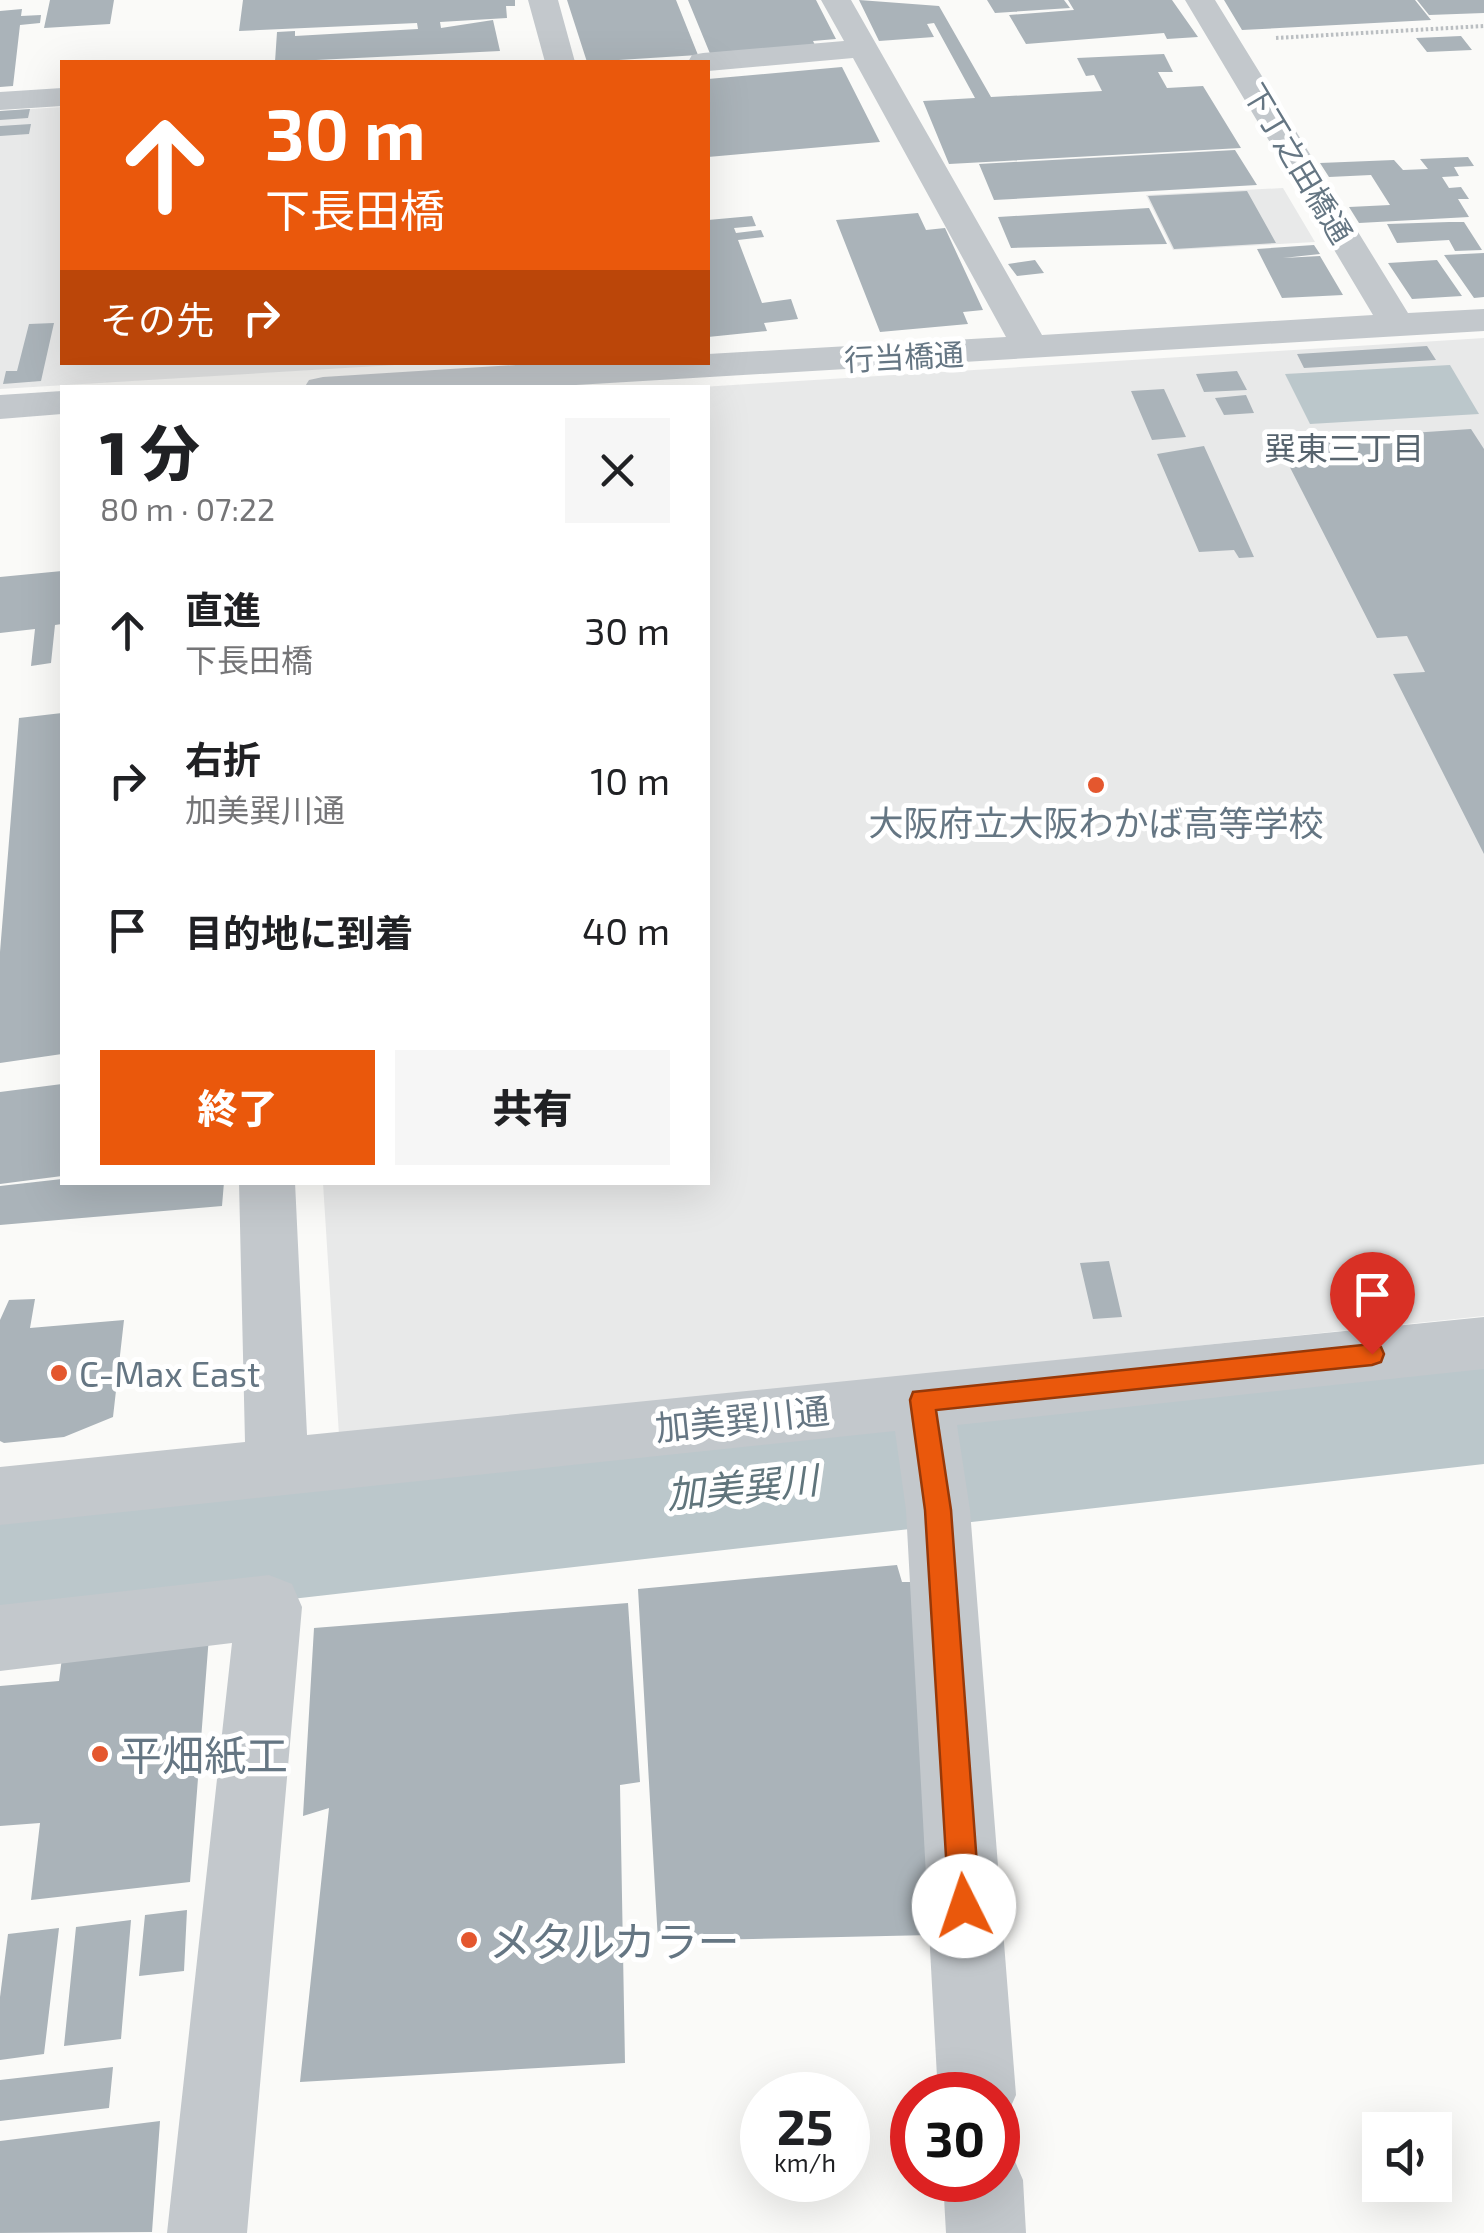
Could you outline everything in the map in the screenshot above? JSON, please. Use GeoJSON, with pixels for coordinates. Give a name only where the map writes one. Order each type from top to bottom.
{"type":"FeatureCollection","features":[{"type":"Feature","properties":{"kind":"street"},"geometry":{"type":"LineString","coordinates":[[543,0],[559,60]]}},
{"type":"Feature","properties":{"kind":"street"},"geometry":{"type":"LineString","coordinates":[[836,0],[1031,349]]}},
{"type":"Feature","properties":{"kind":"street","name":"下丁之田橋通"},"geometry":{"type":"LineString","coordinates":[[1200,0],[1398,326]]}},
{"type":"Feature","properties":{"kind":"street"},"geometry":{"type":"LineString","coordinates":[[710,61],[863,48]]}},
{"type":"Feature","properties":{"kind":"street"},"geometry":{"type":"LineString","coordinates":[[0,100],[60,98]]}},
{"type":"Feature","properties":{"kind":"street","name":"行当橋通"},"geometry":{"type":"LineString","coordinates":[[710,363],[1031,349],[1484,320]]}},
{"type":"Feature","properties":{"kind":"street","name":"行当橋通"},"geometry":{"type":"LineString","coordinates":[[368,385],[652,366]]}},
{"type":"Feature","properties":{"kind":"street"},"geometry":{"type":"LineString","coordinates":[[0,407],[60,403]]}},
{"type":"Feature","properties":{"kind":"street"},"geometry":{"type":"LineString","coordinates":[[267,1185],[277,1465]]}},
{"type":"Feature","properties":{"kind":"street","name":"加美巽川通"},"geometry":{"type":"LineString","coordinates":[[0,1496],[277,1465],[925,1418],[1484,1343]]}},
{"type":"Feature","properties":{"kind":"street"},"geometry":{"type":"LineString","coordinates":[[925,1418],[938,1510],[975,2072]]}},
{"type":"Feature","properties":{"kind":"street"},"geometry":{"type":"LineString","coordinates":[[0,1638],[269,1606],[206,2233]]}},
{"type":"Feature","properties":{"kind":"street"},"geometry":{"type":"LineString","coordinates":[[984,2202],[986,2233]]}},
{"type":"Feature","properties":{"kind":"path"},"geometry":{"type":"LineString","coordinates":[[1224,41],[1484,26]]}},
{"type":"Feature","properties":{"kind":"shaded area"},"geometry":{"type":"Polygon","coordinates":[[[60,107],[60,365],[395,365],[0,389],[0,111],[60,107]]]}},
{"type":"Feature","properties":{"kind":"shaded area"},"geometry":{"type":"Polygon","coordinates":[[[1283,188],[1315,242],[1173,250],[1146,195],[1283,188]]]}},
{"type":"Feature","properties":{"kind":"shaded area","name":"大阪府立大阪わかば高等学校"},"geometry":{"type":"Polygon","coordinates":[[[1484,338],[1484,1316],[339,1435],[323,1185],[710,1185],[710,386],[1484,338]]]}},
{"type":"Feature","properties":{"kind":"shaded area"},"geometry":{"type":"Polygon","coordinates":[[[1450,365],[1479,414],[1310,424],[1285,374],[1450,365]]]}},
{"type":"Feature","properties":{"kind":"building"},"geometry":{"type":"Polygon","coordinates":[[[50,0],[114,0],[110,24],[44,28],[50,0]]]}},
{"type":"Feature","properties":{"kind":"building"},"geometry":{"type":"Polygon","coordinates":[[[243,0],[515,0],[515,6],[506,6],[507,18],[440,22],[441,28],[493,20],[500,51],[275,60],[277,32],[295,31],[295,36],[418,29],[417,23],[239,31],[243,0]]]}},
{"type":"Feature","properties":{"kind":"building"},"geometry":{"type":"Polygon","coordinates":[[[567,0],[676,0],[698,55],[619,60],[586,60],[567,0]]]}},
{"type":"Feature","properties":{"kind":"building"},"geometry":{"type":"Polygon","coordinates":[[[688,0],[816,0],[836,39],[813,41],[816,47],[711,56],[688,0]]]}},
{"type":"Feature","properties":{"kind":"building"},"geometry":{"type":"Polygon","coordinates":[[[859,0],[939,6],[991,97],[1102,91],[1094,75],[1086,76],[1077,58],[1164,54],[1173,72],[1158,72],[1167,88],[1203,86],[1241,148],[949,164],[923,101],[975,98],[934,23],[927,24],[934,37],[879,41],[859,0]]]}},
{"type":"Feature","properties":{"kind":"building"},"geometry":{"type":"Polygon","coordinates":[[[987,0],[1064,0],[1070,8],[995,13],[987,0]]]}},
{"type":"Feature","properties":{"kind":"building"},"geometry":{"type":"Polygon","coordinates":[[[1068,0],[1172,0],[1198,37],[1167,39],[1164,33],[1026,44],[1009,15],[1074,10],[1068,0]]]}},
{"type":"Feature","properties":{"kind":"building"},"geometry":{"type":"Polygon","coordinates":[[[1224,0],[1415,0],[1431,20],[1242,30],[1224,0]]]}},
{"type":"Feature","properties":{"kind":"building"},"geometry":{"type":"Polygon","coordinates":[[[1417,0],[1484,0],[1484,13],[1429,15],[1417,0]]]}},
{"type":"Feature","properties":{"kind":"building"},"geometry":{"type":"Polygon","coordinates":[[[22,9],[21,16],[41,15],[40,23],[20,25],[13,86],[0,87],[0,11],[22,9]]]}},
{"type":"Feature","properties":{"kind":"building"},"geometry":{"type":"Polygon","coordinates":[[[1461,36],[1472,50],[1427,52],[1416,38],[1461,36]]]}},
{"type":"Feature","properties":{"kind":"building"},"geometry":{"type":"Polygon","coordinates":[[[842,67],[880,142],[710,157],[710,79],[842,67]]]}},
{"type":"Feature","properties":{"kind":"building"},"geometry":{"type":"Polygon","coordinates":[[[30,109],[28,118],[0,120],[0,111],[30,109]]]}},
{"type":"Feature","properties":{"kind":"building"},"geometry":{"type":"Polygon","coordinates":[[[31,124],[29,134],[0,136],[0,126],[31,124]]]}},
{"type":"Feature","properties":{"kind":"building"},"geometry":{"type":"Polygon","coordinates":[[[1235,150],[1257,185],[994,200],[979,164],[1235,150]]]}},
{"type":"Feature","properties":{"kind":"building"},"geometry":{"type":"Polygon","coordinates":[[[1468,157],[1474,166],[1454,167],[1459,176],[1442,177],[1449,188],[1461,187],[1469,199],[1458,199],[1469,217],[1359,223],[1349,207],[1390,205],[1371,175],[1329,177],[1320,163],[1394,160],[1403,170],[1428,169],[1420,159],[1468,157]]]}},
{"type":"Feature","properties":{"kind":"building"},"geometry":{"type":"Polygon","coordinates":[[[1247,191],[1276,243],[1174,249],[1148,196],[1247,191]]]}},
{"type":"Feature","properties":{"kind":"building"},"geometry":{"type":"Polygon","coordinates":[[[1149,208],[1167,244],[1011,248],[998,217],[1149,208]]]}},
{"type":"Feature","properties":{"kind":"building"},"geometry":{"type":"Polygon","coordinates":[[[918,213],[926,230],[945,228],[983,310],[963,312],[968,324],[880,332],[836,220],[918,213]]]}},
{"type":"Feature","properties":{"kind":"building"},"geometry":{"type":"Polygon","coordinates":[[[752,216],[756,226],[734,228],[736,233],[761,230],[764,237],[738,240],[762,303],[791,299],[798,319],[764,323],[767,331],[710,337],[710,220],[752,216]]]}},
{"type":"Feature","properties":{"kind":"building"},"geometry":{"type":"Polygon","coordinates":[[[1464,222],[1482,250],[1455,251],[1449,240],[1397,243],[1387,224],[1464,222]]]}},
{"type":"Feature","properties":{"kind":"building"},"geometry":{"type":"Polygon","coordinates":[[[1314,245],[1320,254],[1283,258],[1320,256],[1343,295],[1282,298],[1257,249],[1314,245]]]}},
{"type":"Feature","properties":{"kind":"building"},"geometry":{"type":"Polygon","coordinates":[[[1484,253],[1484,297],[1474,298],[1444,255],[1484,253]]]}},
{"type":"Feature","properties":{"kind":"building"},"geometry":{"type":"Polygon","coordinates":[[[1035,260],[1044,273],[1017,276],[1008,264],[1035,260]]]}},
{"type":"Feature","properties":{"kind":"building"},"geometry":{"type":"Polygon","coordinates":[[[1437,260],[1462,296],[1412,299],[1388,263],[1437,260]]]}},
{"type":"Feature","properties":{"kind":"building"},"geometry":{"type":"Polygon","coordinates":[[[54,323],[41,381],[3,384],[6,371],[17,371],[29,324],[54,323]]]}},
{"type":"Feature","properties":{"kind":"building"},"geometry":{"type":"Polygon","coordinates":[[[1427,346],[1436,360],[1304,368],[1297,354],[1427,346]]]}},
{"type":"Feature","properties":{"kind":"building"},"geometry":{"type":"Polygon","coordinates":[[[1237,371],[1247,390],[1204,392],[1196,374],[1237,371]]]}},
{"type":"Feature","properties":{"kind":"building"},"geometry":{"type":"Polygon","coordinates":[[[1164,389],[1186,437],[1152,440],[1131,391],[1164,389]]]}},
{"type":"Feature","properties":{"kind":"building"},"geometry":{"type":"Polygon","coordinates":[[[1246,395],[1254,413],[1224,415],[1215,398],[1246,395]]]}},
{"type":"Feature","properties":{"kind":"building"},"geometry":{"type":"Polygon","coordinates":[[[1471,429],[1484,449],[1484,854],[1393,674],[1425,672],[1407,636],[1377,638],[1277,442],[1471,429]]]}},
{"type":"Feature","properties":{"kind":"building"},"geometry":{"type":"Polygon","coordinates":[[[1204,446],[1254,557],[1239,558],[1234,550],[1199,552],[1157,454],[1204,446]]]}},
{"type":"Feature","properties":{"kind":"building"},"geometry":{"type":"Polygon","coordinates":[[[60,571],[60,624],[55,625],[51,663],[31,666],[35,629],[0,633],[0,577],[60,571]]]}},
{"type":"Feature","properties":{"kind":"building"},"geometry":{"type":"Polygon","coordinates":[[[60,713],[60,1054],[0,1063],[0,952],[19,718],[60,713]]]}},
{"type":"Feature","properties":{"kind":"building"},"geometry":{"type":"Polygon","coordinates":[[[60,1084],[60,1176],[0,1184],[0,1092],[60,1084]]]}},
{"type":"Feature","properties":{"kind":"building"},"geometry":{"type":"Polygon","coordinates":[[[60,1179],[60,1185],[224,1185],[222,1206],[0,1225],[0,1186],[60,1179]]]}},
{"type":"Feature","properties":{"kind":"building"},"geometry":{"type":"Polygon","coordinates":[[[1109,1261],[1122,1317],[1093,1319],[1080,1263],[1109,1261]]]}},
{"type":"Feature","properties":{"kind":"building","name":"C-Max East"},"geometry":{"type":"Polygon","coordinates":[[[35,1299],[30,1328],[124,1320],[113,1417],[64,1437],[4,1443],[0,1441],[0,1320],[9,1300],[35,1299]]]}},
{"type":"Feature","properties":{"kind":"building","name":"メタルカラー"},"geometry":{"type":"Polygon","coordinates":[[[897,1565],[902,1582],[920,1582],[931,1935],[658,1941],[638,1589],[897,1565]]]}},
{"type":"Feature","properties":{"kind":"building","name":"メタルカラー"},"geometry":{"type":"Polygon","coordinates":[[[628,1603],[640,1782],[620,1785],[625,2063],[300,2082],[329,1808],[303,1816],[314,1628],[628,1603]]]}},
{"type":"Feature","properties":{"kind":"building","name":"平畑紙工"},"geometry":{"type":"Polygon","coordinates":[[[209,1636],[190,1882],[31,1900],[40,1823],[0,1826],[0,1686],[59,1681],[63,1650],[209,1636]]]}},
{"type":"Feature","properties":{"kind":"building"},"geometry":{"type":"Polygon","coordinates":[[[187,1910],[184,1971],[139,1976],[145,1915],[187,1910]]]}},
{"type":"Feature","properties":{"kind":"building"},"geometry":{"type":"Polygon","coordinates":[[[131,1920],[121,2039],[64,2046],[76,1927],[131,1920]]]}},
{"type":"Feature","properties":{"kind":"building"},"geometry":{"type":"Polygon","coordinates":[[[59,1928],[44,2054],[0,2060],[0,1997],[8,1934],[59,1928]]]}},
{"type":"Feature","properties":{"kind":"building"},"geometry":{"type":"Polygon","coordinates":[[[113,2067],[109,2108],[0,2121],[0,2080],[113,2067]]]}},
{"type":"Feature","properties":{"kind":"building"},"geometry":{"type":"Polygon","coordinates":[[[160,2121],[152,2232],[0,2233],[0,2141],[160,2121]]]}},
{"type":"Feature","properties":{"kind":"waterway","name":"加美巽川"},"geometry":{"type":"LineString","coordinates":[[0,1566],[1484,1405]]}},
{"type":"Feature","properties":{"kind":"place","name":"大阪府立大阪わかば高等学校"},"geometry":{"type":"Point","coordinates":[1096,785]}},
{"type":"Feature","properties":{"kind":"place","name":"C-Max East"},"geometry":{"type":"Point","coordinates":[59,1373]}},
{"type":"Feature","properties":{"kind":"place","name":"平畑紙工"},"geometry":{"type":"Point","coordinates":[100,1754]}},
{"type":"Feature","properties":{"kind":"place","name":"メタルカラー"},"geometry":{"type":"Point","coordinates":[469,1940]}},
{"type":"Feature","properties":{"kind":"district","name":"巽東三丁目"},"geometry":{"type":"Point","coordinates":[1344,447]}},
{"type":"Feature","properties":{"kind":"route"},"geometry":{"type":"LineString","coordinates":[[964,1906],[938,1510],[922,1400],[1372,1354]]}}]}
